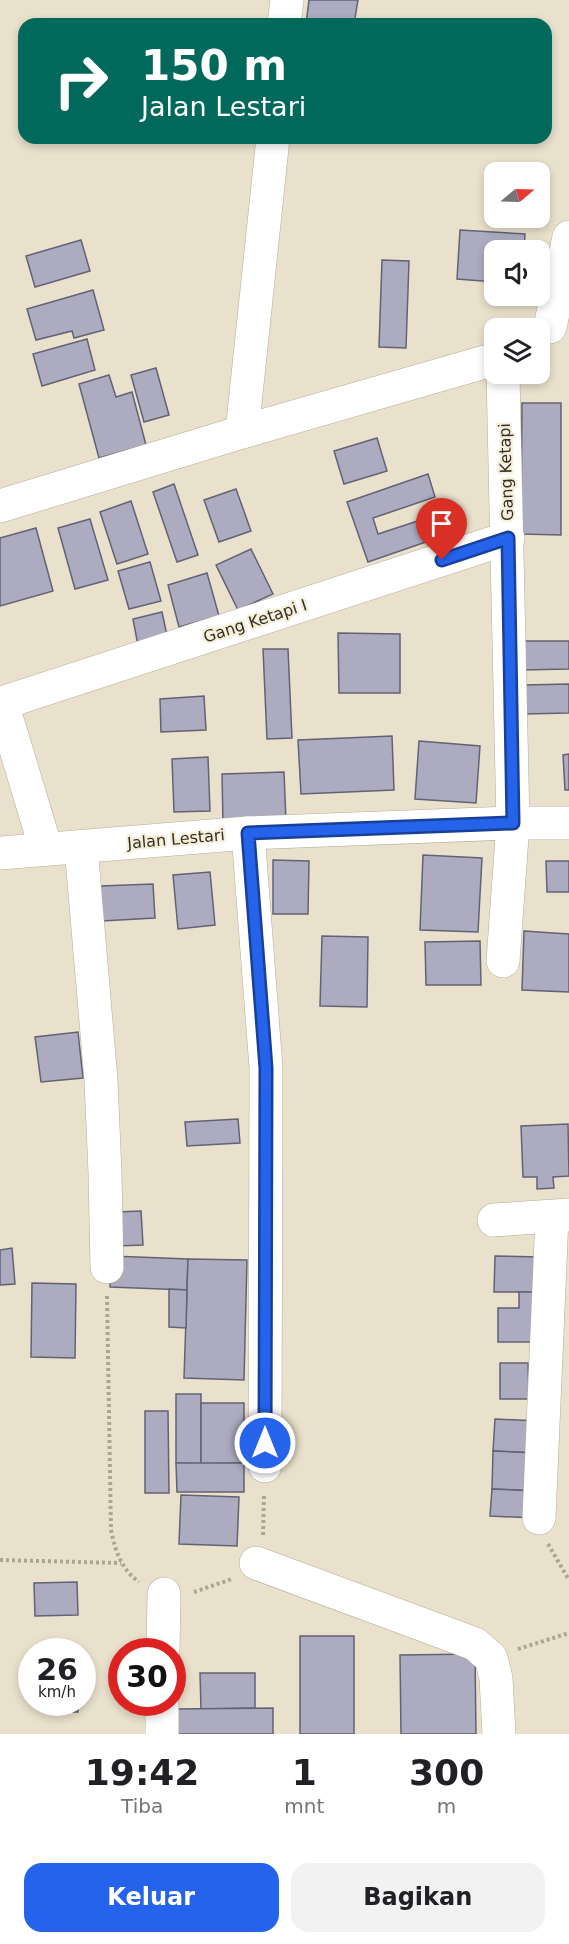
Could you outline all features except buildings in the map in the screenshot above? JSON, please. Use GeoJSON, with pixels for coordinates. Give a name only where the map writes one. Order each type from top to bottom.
{"type":"FeatureCollection","features":[{"type":"Feature","properties":{"kind":"street"},"geometry":{"type":"LineString","coordinates":[[285,18],[287,0]]}},
{"type":"Feature","properties":{"kind":"street"},"geometry":{"type":"LineString","coordinates":[[242,432],[272,144]]}},
{"type":"Feature","properties":{"kind":"street"},"geometry":{"type":"LineString","coordinates":[[553,327],[569,237]]}},
{"type":"Feature","properties":{"kind":"street"},"geometry":{"type":"LineString","coordinates":[[0,506],[242,432],[484,362]]}},
{"type":"Feature","properties":{"kind":"street","name":"Gang Ketapi"},"geometry":{"type":"LineString","coordinates":[[503,384],[513,823],[503,961]]}},
{"type":"Feature","properties":{"kind":"street","name":"Gang Ketapi I"},"geometry":{"type":"LineString","coordinates":[[46,849],[2,703],[508,538]]}},
{"type":"Feature","properties":{"kind":"street","name":"Jalan Lestari"},"geometry":{"type":"LineString","coordinates":[[0,853],[248,833],[569,823]]}},
{"type":"Feature","properties":{"kind":"street"},"geometry":{"type":"LineString","coordinates":[[248,833],[266,1068],[265,1466]]}},
{"type":"Feature","properties":{"kind":"street"},"geometry":{"type":"LineString","coordinates":[[81,847],[101,1080],[107,1267]]}},
{"type":"Feature","properties":{"kind":"street"},"geometry":{"type":"LineString","coordinates":[[494,1220],[560,1216],[539,1518]]}},
{"type":"Feature","properties":{"kind":"street"},"geometry":{"type":"LineString","coordinates":[[256,1563],[475,1644],[491,1658],[496,1678],[499,1734]]}},
{"type":"Feature","properties":{"kind":"street"},"geometry":{"type":"LineString","coordinates":[[163,1638],[164,1594]]}},
{"type":"Feature","properties":{"kind":"street"},"geometry":{"type":"LineString","coordinates":[[162,1716],[162,1734]]}},
{"type":"Feature","properties":{"kind":"path"},"geometry":{"type":"LineString","coordinates":[[107,1267],[110,1512],[115,1548],[121,1563],[133,1578],[147,1588],[164,1594],[187,1594],[238,1576],[256,1563],[264,1534],[265,1466]]}},
{"type":"Feature","properties":{"kind":"path"},"geometry":{"type":"LineString","coordinates":[[539,1518],[546,1542],[569,1580]]}},
{"type":"Feature","properties":{"kind":"path"},"geometry":{"type":"LineString","coordinates":[[0,1560],[121,1563]]}},
{"type":"Feature","properties":{"kind":"path"},"geometry":{"type":"LineString","coordinates":[[491,1658],[569,1633]]}},
{"type":"Feature","properties":{"kind":"route"},"geometry":{"type":"LineString","coordinates":[[265,1443],[266,1068],[248,833],[513,823],[508,538],[442,560]]}}]}
